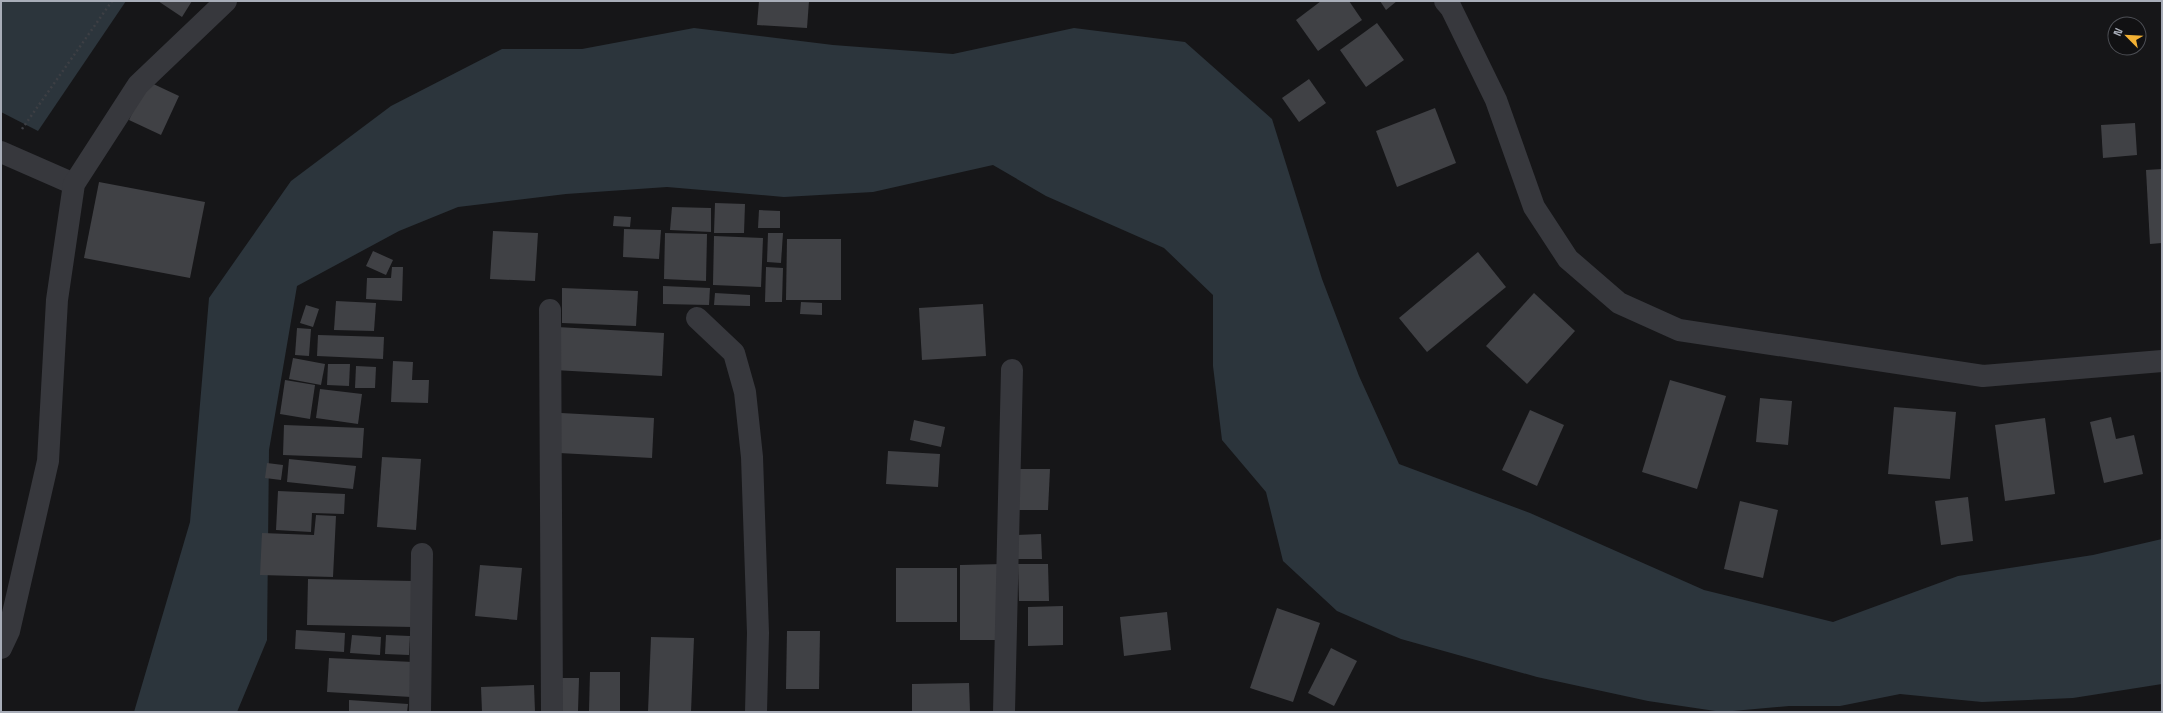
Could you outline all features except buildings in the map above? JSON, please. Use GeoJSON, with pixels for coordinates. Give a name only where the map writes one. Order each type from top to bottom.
{"type":"FeatureCollection","features":[{"type":"Feature","properties":{"kind":"street"},"geometry":{"type":"LineString","coordinates":[[1,648],[9,631],[48,461],[57,300],[74,184],[138,85],[226,1]]}},
{"type":"Feature","properties":{"kind":"street"},"geometry":{"type":"LineString","coordinates":[[1445,1],[1451,8],[1496,100],[1534,207],[1568,259],[1619,303],[1679,330],[1983,376],[2162,361]]}},
{"type":"Feature","properties":{"kind":"street"},"geometry":{"type":"LineString","coordinates":[[3,153],[74,184]]}},
{"type":"Feature","properties":{"kind":"street"},"geometry":{"type":"LineString","coordinates":[[550,310],[552,712]]}},
{"type":"Feature","properties":{"kind":"street"},"geometry":{"type":"LineString","coordinates":[[697,318],[734,353],[745,392],[752,457],[758,633],[756,712]]}},
{"type":"Feature","properties":{"kind":"street"},"geometry":{"type":"LineString","coordinates":[[1004,712],[1012,370]]}},
{"type":"Feature","properties":{"kind":"street"},"geometry":{"type":"LineString","coordinates":[[420,712],[422,554]]}},
{"type":"Feature","properties":{"kind":"path"},"geometry":{"type":"LineString","coordinates":[[3,153],[112,1]]}},
{"type":"Feature","properties":{"kind":"shaded area"},"geometry":{"type":"Polygon","coordinates":[[[1,1],[126,1],[38,131],[1,112],[1,1]]]}},
{"type":"Feature","properties":{"kind":"shaded area"},"geometry":{"type":"Polygon","coordinates":[[[694,28],[833,45],[953,54],[1074,28],[1185,42],[1272,119],[1322,279],[1359,376],[1399,464],[1530,513],[1704,590],[1833,622],[1958,576],[2093,555],[2162,539],[2162,684],[2073,698],[1982,702],[1900,694],[1840,706],[1789,706],[1722,712],[1648,701],[1537,677],[1401,639],[1337,611],[1283,561],[1266,492],[1222,440],[1213,366],[1213,295],[1164,248],[1046,196],[993,165],[873,192],[784,197],[667,187],[566,194],[458,207],[399,231],[297,286],[269,450],[267,640],[237,712],[134,712],[190,522],[209,298],[291,181],[391,106],[502,49],[582,49],[694,28]]]}}]}
